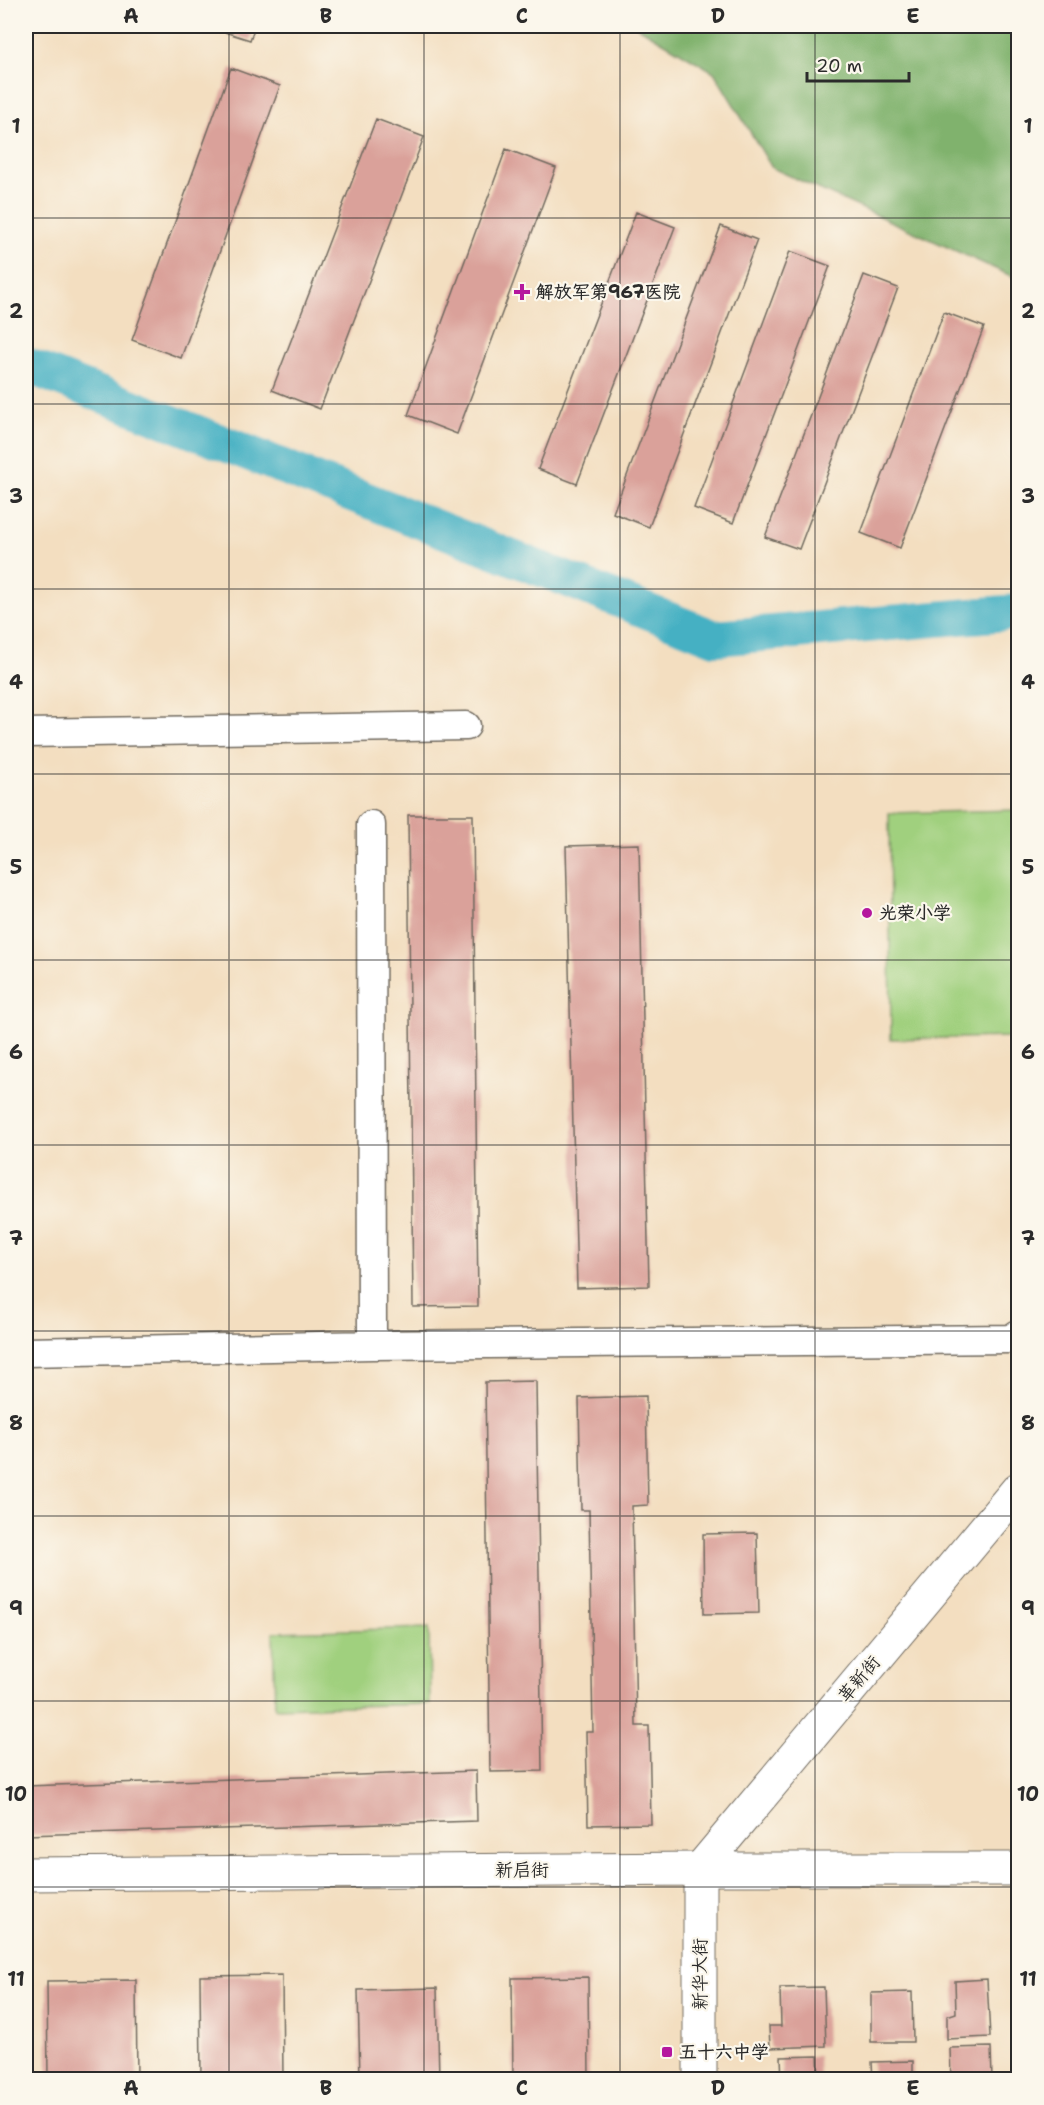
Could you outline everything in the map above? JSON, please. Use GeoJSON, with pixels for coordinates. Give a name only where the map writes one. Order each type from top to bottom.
{"type":"FeatureCollection","features":[{"type":"Feature","properties":{"kind":"street"},"geometry":{"type":"LineString","coordinates":[[26,733],[466,726]]}},
{"type":"Feature","properties":{"kind":"street"},"geometry":{"type":"LineString","coordinates":[[371,825],[372,1345]]}},
{"type":"Feature","properties":{"kind":"street"},"geometry":{"type":"LineString","coordinates":[[26,1352],[372,1345],[1011,1340],[1018,1334]]}},
{"type":"Feature","properties":{"kind":"street","name":"革新街"},"geometry":{"type":"LineString","coordinates":[[700,1869],[1018,1489]]}},
{"type":"Feature","properties":{"kind":"street","name":"新华大街"},"geometry":{"type":"LineString","coordinates":[[699,2079],[700,1869]]}},
{"type":"Feature","properties":{"kind":"street","name":"新启街"},"geometry":{"type":"LineString","coordinates":[[26,1874],[1018,1869]]}},
{"type":"Feature","properties":{"kind":"green space"},"geometry":{"type":"Polygon","coordinates":[[[636,26],[1018,26],[1018,279],[772,168],[714,72],[636,26]]]}},
{"type":"Feature","properties":{"kind":"green space"},"geometry":{"type":"Polygon","coordinates":[[[1018,810],[1018,1037],[891,1039],[889,813],[1018,810]]]}},
{"type":"Feature","properties":{"kind":"green space"},"geometry":{"type":"Polygon","coordinates":[[[429,1628],[430,1704],[275,1708],[273,1632],[429,1628]]]}},
{"type":"Feature","properties":{"kind":"building"},"geometry":{"type":"Polygon","coordinates":[[[206,26],[255,26],[250,40],[206,26]]]}},
{"type":"Feature","properties":{"kind":"building"},"geometry":{"type":"Polygon","coordinates":[[[231,68],[280,86],[181,358],[132,340],[231,68]]]}},
{"type":"Feature","properties":{"kind":"building"},"geometry":{"type":"Polygon","coordinates":[[[376,119],[424,137],[320,409],[272,390],[376,119]]]}},
{"type":"Feature","properties":{"kind":"building"},"geometry":{"type":"Polygon","coordinates":[[[506,149],[556,168],[457,434],[408,415],[506,149]]]}},
{"type":"Feature","properties":{"kind":"building"},"geometry":{"type":"Polygon","coordinates":[[[636,212],[675,227],[577,484],[538,469],[636,212]]]}},
{"type":"Feature","properties":{"kind":"building"},"geometry":{"type":"Polygon","coordinates":[[[721,226],[757,240],[649,527],[613,513],[721,226]]]}},
{"type":"Feature","properties":{"kind":"building"},"geometry":{"type":"Polygon","coordinates":[[[790,251],[830,266],[733,523],[694,508],[790,251]]]}},
{"type":"Feature","properties":{"kind":"building"},"geometry":{"type":"Polygon","coordinates":[[[864,275],[898,288],[799,549],[765,537],[864,275]]]}},
{"type":"Feature","properties":{"kind":"building"},"geometry":{"type":"Polygon","coordinates":[[[944,312],[984,327],[900,548],[861,533],[944,312]]]}},
{"type":"Feature","properties":{"kind":"building"},"geometry":{"type":"Polygon","coordinates":[[[408,815],[473,815],[478,1306],[413,1307],[408,815]]]}},
{"type":"Feature","properties":{"kind":"building"},"geometry":{"type":"Polygon","coordinates":[[[639,844],[649,1286],[577,1288],[566,846],[639,844]]]}},
{"type":"Feature","properties":{"kind":"building"},"geometry":{"type":"Polygon","coordinates":[[[536,1381],[542,1771],[490,1772],[485,1382],[536,1381]]]}},
{"type":"Feature","properties":{"kind":"building"},"geometry":{"type":"Polygon","coordinates":[[[646,1396],[648,1505],[632,1506],[636,1726],[649,1726],[651,1824],[588,1825],[586,1732],[593,1732],[589,1510],[581,1510],[579,1398],[646,1396]]]}},
{"type":"Feature","properties":{"kind":"building"},"geometry":{"type":"Polygon","coordinates":[[[757,1533],[759,1613],[704,1614],[703,1534],[757,1533]]]}},
{"type":"Feature","properties":{"kind":"building"},"geometry":{"type":"Polygon","coordinates":[[[476,1771],[477,1821],[26,1835],[26,1786],[476,1771]]]}},
{"type":"Feature","properties":{"kind":"building"},"geometry":{"type":"Polygon","coordinates":[[[282,1975],[283,2080],[201,2080],[200,1976],[282,1975]]]}},
{"type":"Feature","properties":{"kind":"building"},"geometry":{"type":"Polygon","coordinates":[[[588,1977],[589,2080],[513,2080],[512,1978],[588,1977]]]}},
{"type":"Feature","properties":{"kind":"building"},"geometry":{"type":"Polygon","coordinates":[[[987,1979],[990,2037],[947,2039],[947,2016],[956,2013],[955,1981],[987,1979]]]}},
{"type":"Feature","properties":{"kind":"building"},"geometry":{"type":"Polygon","coordinates":[[[136,1980],[137,2080],[48,2080],[47,1981],[136,1980]]]}},
{"type":"Feature","properties":{"kind":"building"},"geometry":{"type":"Polygon","coordinates":[[[824,1987],[826,2046],[770,2048],[769,2026],[781,2026],[780,1988],[824,1987]]]}},
{"type":"Feature","properties":{"kind":"building"},"geometry":{"type":"Polygon","coordinates":[[[437,1988],[439,2080],[360,2080],[358,1990],[437,1988]]]}},
{"type":"Feature","properties":{"kind":"building"},"geometry":{"type":"Polygon","coordinates":[[[912,1992],[913,2042],[871,2042],[871,1993],[912,1992]]]}},
{"type":"Feature","properties":{"kind":"building"},"geometry":{"type":"Polygon","coordinates":[[[991,2047],[992,2080],[951,2080],[950,2048],[991,2047]]]}},
{"type":"Feature","properties":{"kind":"building"},"geometry":{"type":"Polygon","coordinates":[[[818,2056],[819,2080],[782,2080],[781,2057],[818,2056]]]}},
{"type":"Feature","properties":{"kind":"building"},"geometry":{"type":"Polygon","coordinates":[[[913,2061],[913,2080],[873,2080],[872,2062],[913,2061]]]}},
{"type":"Feature","properties":{"kind":"waterway"},"geometry":{"type":"LineString","coordinates":[[26,365],[715,638],[1018,612]]}},
{"type":"Feature","properties":{"kind":"place","name":"解放军第967医院"},"geometry":{"type":"Point","coordinates":[522,292]}},
{"type":"Feature","properties":{"kind":"place","name":"光荣小学"},"geometry":{"type":"Point","coordinates":[867,913]}},
{"type":"Feature","properties":{"kind":"place","name":"五十六中学"},"geometry":{"type":"Point","coordinates":[667,2052]}}]}
